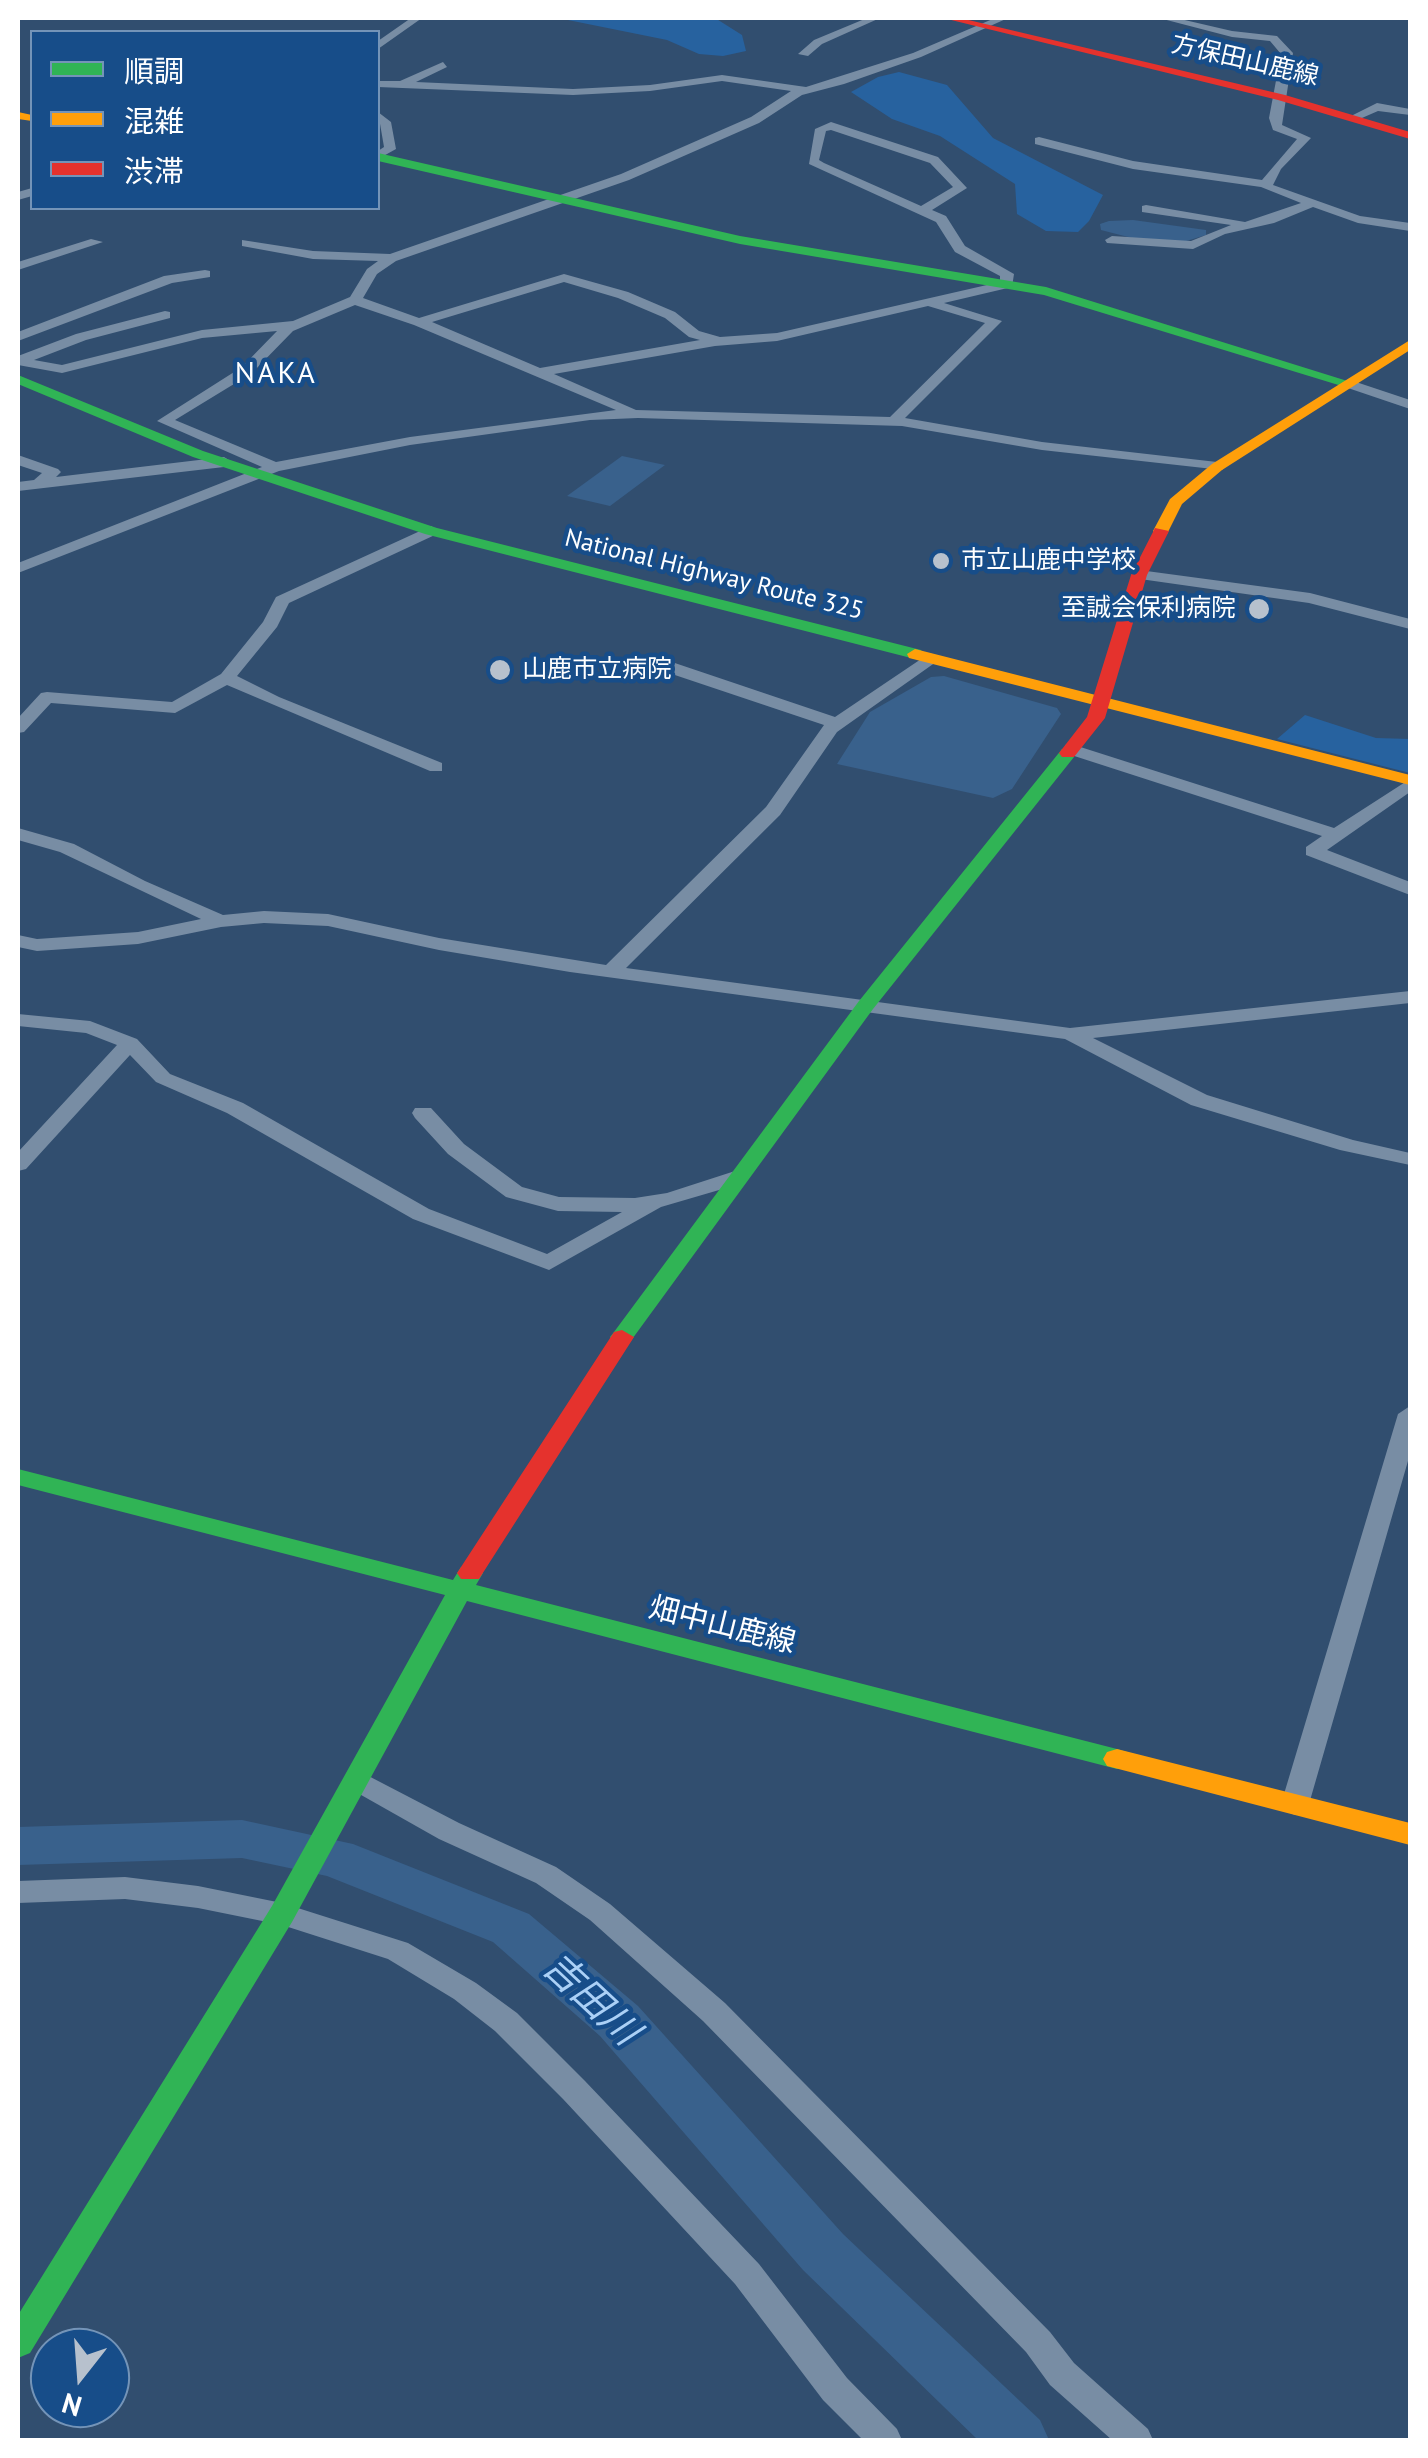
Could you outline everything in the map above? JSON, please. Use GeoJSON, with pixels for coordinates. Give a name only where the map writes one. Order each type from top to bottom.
{"type":"FeatureCollection","features":[{"type":"Feature","properties":{"kind":"main road","name":"方保田山鹿線"},"geometry":{"type":"LineString","coordinates":[[948,18],[993,23],[1356,117],[1410,136]]}},
{"type":"Feature","properties":{"kind":"main road"},"geometry":{"type":"LineString","coordinates":[[380,156],[740,240],[1007,284],[1108,308],[1350,384]]}},
{"type":"Feature","properties":{"kind":"main road"},"geometry":{"type":"LineString","coordinates":[[18,2343],[282,1914],[460,1589],[645,1301],[866,1005],[1096,718],[1138,575],[1175,502],[1217,466],[1410,344]]}},
{"type":"Feature","properties":{"kind":"main road","name":"National Highway Route 325"},"geometry":{"type":"LineString","coordinates":[[18,379],[224,462],[265,471],[431,531],[1410,782]]}},
{"type":"Feature","properties":{"kind":"main road","name":"畑中山鹿線"},"geometry":{"type":"LineString","coordinates":[[18,1477],[1410,1834]]}},
{"type":"Feature","properties":{"kind":"street"},"geometry":{"type":"LineString","coordinates":[[380,45],[416,18]]}},
{"type":"Feature","properties":{"kind":"street"},"geometry":{"type":"LineString","coordinates":[[804,54],[818,42],[875,18]]}},
{"type":"Feature","properties":{"kind":"street"},"geometry":{"type":"LineString","coordinates":[[1164,18],[1232,34],[1272,38],[1285,30]]}},
{"type":"Feature","properties":{"kind":"street"},"geometry":{"type":"LineString","coordinates":[[18,361],[62,370],[202,334],[295,325],[355,300],[372,272],[391,258],[479,225],[568,199],[755,120],[806,90],[840,82],[993,23]]}},
{"type":"Feature","properties":{"kind":"street"},"geometry":{"type":"LineString","coordinates":[[1268,184],[1277,166],[1305,138],[1277,127],[1275,118],[1286,53],[1272,38]]}},
{"type":"Feature","properties":{"kind":"street"},"geometry":{"type":"LineString","coordinates":[[402,85],[443,66]]}},
{"type":"Feature","properties":{"kind":"street"},"geometry":{"type":"LineString","coordinates":[[380,84],[573,92],[650,88],[722,78],[806,90]]}},
{"type":"Feature","properties":{"kind":"street"},"geometry":{"type":"LineString","coordinates":[[1356,117],[1377,107],[1410,112]]}},
{"type":"Feature","properties":{"kind":"street"},"geometry":{"type":"LineString","coordinates":[[380,118],[385,122],[390,148],[380,155]]}},
{"type":"Feature","properties":{"kind":"street"},"geometry":{"type":"LineString","coordinates":[[534,373],[720,342],[777,337],[1007,284],[1008,274],[960,249],[942,219],[820,166],[813,160],[821,129],[831,126],[934,160],[961,188],[923,210]]}},
{"type":"Feature","properties":{"kind":"street"},"geometry":{"type":"LineString","coordinates":[[1039,141],[1133,165],[1268,184],[1358,219],[1410,227]]}},
{"type":"Feature","properties":{"kind":"street"},"geometry":{"type":"LineString","coordinates":[[1112,240],[1193,245],[1221,232],[1313,203]]}},
{"type":"Feature","properties":{"kind":"street"},"geometry":{"type":"LineString","coordinates":[[1146,209],[1253,224]]}},
{"type":"Feature","properties":{"kind":"street"},"geometry":{"type":"LineString","coordinates":[[18,266],[96,242]]}},
{"type":"Feature","properties":{"kind":"street"},"geometry":{"type":"LineString","coordinates":[[247,243],[314,255],[391,258]]}},
{"type":"Feature","properties":{"kind":"street"},"geometry":{"type":"LineString","coordinates":[[18,337],[169,280],[206,274]]}},
{"type":"Feature","properties":{"kind":"street"},"geometry":{"type":"LineString","coordinates":[[419,322],[564,278],[623,295],[670,316],[694,334],[720,342]]}},
{"type":"Feature","properties":{"kind":"street"},"geometry":{"type":"LineString","coordinates":[[355,300],[419,322],[638,414]]}},
{"type":"Feature","properties":{"kind":"street"},"geometry":{"type":"LineString","coordinates":[[894,422],[996,320],[926,302]]}},
{"type":"Feature","properties":{"kind":"street"},"geometry":{"type":"LineString","coordinates":[[18,361],[81,337],[164,315]]}},
{"type":"Feature","properties":{"kind":"street"},"geometry":{"type":"LineString","coordinates":[[265,471],[164,421],[247,370],[295,325]]}},
{"type":"Feature","properties":{"kind":"street"},"geometry":{"type":"LineString","coordinates":[[1350,384],[1410,406]]}},
{"type":"Feature","properties":{"kind":"street"},"geometry":{"type":"LineString","coordinates":[[18,568],[265,471],[504,426],[638,414],[894,422],[1042,446],[1217,466]]}},
{"type":"Feature","properties":{"kind":"street"},"geometry":{"type":"LineString","coordinates":[[18,460],[54,472],[37,484]]}},
{"type":"Feature","properties":{"kind":"street"},"geometry":{"type":"LineString","coordinates":[[18,486],[224,462]]}},
{"type":"Feature","properties":{"kind":"street"},"geometry":{"type":"LineString","coordinates":[[18,728],[47,697],[176,708],[227,678],[271,623],[282,600],[431,531]]}},
{"type":"Feature","properties":{"kind":"street"},"geometry":{"type":"LineString","coordinates":[[1138,575],[1310,598],[1410,624]]}},
{"type":"Feature","properties":{"kind":"street"},"geometry":{"type":"LineString","coordinates":[[613,969],[773,810],[836,724],[930,658]]}},
{"type":"Feature","properties":{"kind":"street"},"geometry":{"type":"LineString","coordinates":[[651,660],[836,724]]}},
{"type":"Feature","properties":{"kind":"street"},"geometry":{"type":"LineString","coordinates":[[227,678],[273,701],[436,767]]}},
{"type":"Feature","properties":{"kind":"street"},"geometry":{"type":"LineString","coordinates":[[1071,749],[1335,834]]}},
{"type":"Feature","properties":{"kind":"street"},"geometry":{"type":"LineString","coordinates":[[1410,782],[1313,851],[1410,889]]}},
{"type":"Feature","properties":{"kind":"street"},"geometry":{"type":"LineString","coordinates":[[18,834],[67,848],[138,885],[221,921]]}},
{"type":"Feature","properties":{"kind":"street"},"geometry":{"type":"LineString","coordinates":[[18,941],[36,945],[138,938],[221,921],[264,917],[328,920],[439,944],[1070,1034],[1410,997]]}},
{"type":"Feature","properties":{"kind":"street"},"geometry":{"type":"LineString","coordinates":[[18,1020],[90,1027],[130,1043],[163,1078],[235,1108],[420,1214],[549,1263],[654,1202],[735,1178]]}},
{"type":"Feature","properties":{"kind":"street"},"geometry":{"type":"LineString","coordinates":[[1070,1034],[1199,1100],[1348,1145],[1410,1158]]}},
{"type":"Feature","properties":{"kind":"street"},"geometry":{"type":"LineString","coordinates":[[18,1164],[130,1043]]}},
{"type":"Feature","properties":{"kind":"street"},"geometry":{"type":"LineString","coordinates":[[423,1113],[456,1148],[514,1192],[558,1204],[654,1202]]}},
{"type":"Feature","properties":{"kind":"street"},"geometry":{"type":"LineString","coordinates":[[1295,1804],[1410,1414]]}},
{"type":"Feature","properties":{"kind":"street"},"geometry":{"type":"LineString","coordinates":[[358,1780],[449,1831],[546,1875],[600,1912],[714,2012],[1038,2342],[1062,2374],[1136,2440]]}},
{"type":"Feature","properties":{"kind":"street"},"geometry":{"type":"LineString","coordinates":[[18,1892],[124,1888],[198,1897],[282,1914],[398,1951],[465,1991],[506,2022],[747,2274],[834,2389],[885,2440]]}},
{"type":"Feature","properties":{"kind":"shaded area"},"geometry":{"type":"Polygon","coordinates":[[[558,18],[715,18],[742,35],[746,51],[723,56],[699,54],[667,40],[558,18]]]}},
{"type":"Feature","properties":{"kind":"shaded area"},"geometry":{"type":"Polygon","coordinates":[[[899,72],[947,85],[993,138],[1103,195],[1089,221],[1078,232],[1046,231],[1017,214],[1015,184],[940,136],[892,119],[851,92],[878,77],[899,72]]]}},
{"type":"Feature","properties":{"kind":"shaded area"},"geometry":{"type":"Polygon","coordinates":[[[1133,220],[1206,230],[1206,235],[1180,243],[1136,239],[1101,230],[1100,224],[1109,221],[1133,220]]]}},
{"type":"Feature","properties":{"kind":"shaded area"},"geometry":{"type":"Polygon","coordinates":[[[622,456],[665,465],[610,506],[567,496],[622,456]]]}},
{"type":"Feature","properties":{"kind":"shaded area"},"geometry":{"type":"Polygon","coordinates":[[[944,676],[1057,708],[1061,714],[1012,789],[993,798],[837,764],[870,712],[931,677],[944,676]]]}},
{"type":"Feature","properties":{"kind":"shaded area"},"geometry":{"type":"Polygon","coordinates":[[[1305,715],[1376,738],[1410,739],[1410,773],[1277,739],[1305,715]]]}},
{"type":"Feature","properties":{"kind":"waterway","name":"吉田川"},"geometry":{"type":"LineString","coordinates":[[18,1846],[242,1839],[335,1858],[511,1928],[619,2021],[823,2252],[1019,2440]]}},
{"type":"Feature","properties":{"kind":"traffic: fast"},"geometry":{"type":"LineString","coordinates":[[380,157],[740,240],[1046,291],[1350,384]]}},
{"type":"Feature","properties":{"kind":"traffic: fast"},"geometry":{"type":"LineString","coordinates":[[18,379],[198,454],[431,531],[915,654]]}},
{"type":"Feature","properties":{"kind":"traffic: fast"},"geometry":{"type":"LineString","coordinates":[[622,1337],[866,1005],[1068,753]]}},
{"type":"Feature","properties":{"kind":"traffic: fast"},"geometry":{"type":"LineString","coordinates":[[18,1477],[1117,1759]]}},
{"type":"Feature","properties":{"kind":"traffic: fast"},"geometry":{"type":"LineString","coordinates":[[18,2343],[282,1914],[470,1573]]}},
{"type":"Feature","properties":{"kind":"traffic: slow"},"geometry":{"type":"LineString","coordinates":[[18,116],[30,118]]}},
{"type":"Feature","properties":{"kind":"traffic: slow"},"geometry":{"type":"LineString","coordinates":[[1161,531],[1175,502],[1217,467],[1410,344]]}},
{"type":"Feature","properties":{"kind":"traffic: slow"},"geometry":{"type":"LineString","coordinates":[[915,654],[1410,780]]}},
{"type":"Feature","properties":{"kind":"traffic: slow"},"geometry":{"type":"LineString","coordinates":[[1117,1759],[1410,1834]]}},
{"type":"Feature","properties":{"kind":"traffic: jam"},"geometry":{"type":"LineString","coordinates":[[948,18],[1281,97],[1410,136]]}},
{"type":"Feature","properties":{"kind":"traffic: jam"},"geometry":{"type":"LineString","coordinates":[[1068,753],[1096,718],[1139,575],[1161,531]]}},
{"type":"Feature","properties":{"kind":"traffic: jam"},"geometry":{"type":"LineString","coordinates":[[470,1573],[622,1337]]}},
{"type":"Feature","properties":{"kind":"place","name":"市立山鹿中学校"},"geometry":{"type":"Point","coordinates":[941,561]}},
{"type":"Feature","properties":{"kind":"place","name":"至誠会保利病院"},"geometry":{"type":"Point","coordinates":[1259,609]}},
{"type":"Feature","properties":{"kind":"place","name":"山鹿市立病院"},"geometry":{"type":"Point","coordinates":[500,670]}},
{"type":"Feature","properties":{"kind":"district","name":"NAKA"},"geometry":{"type":"Point","coordinates":[276,374]}}]}
